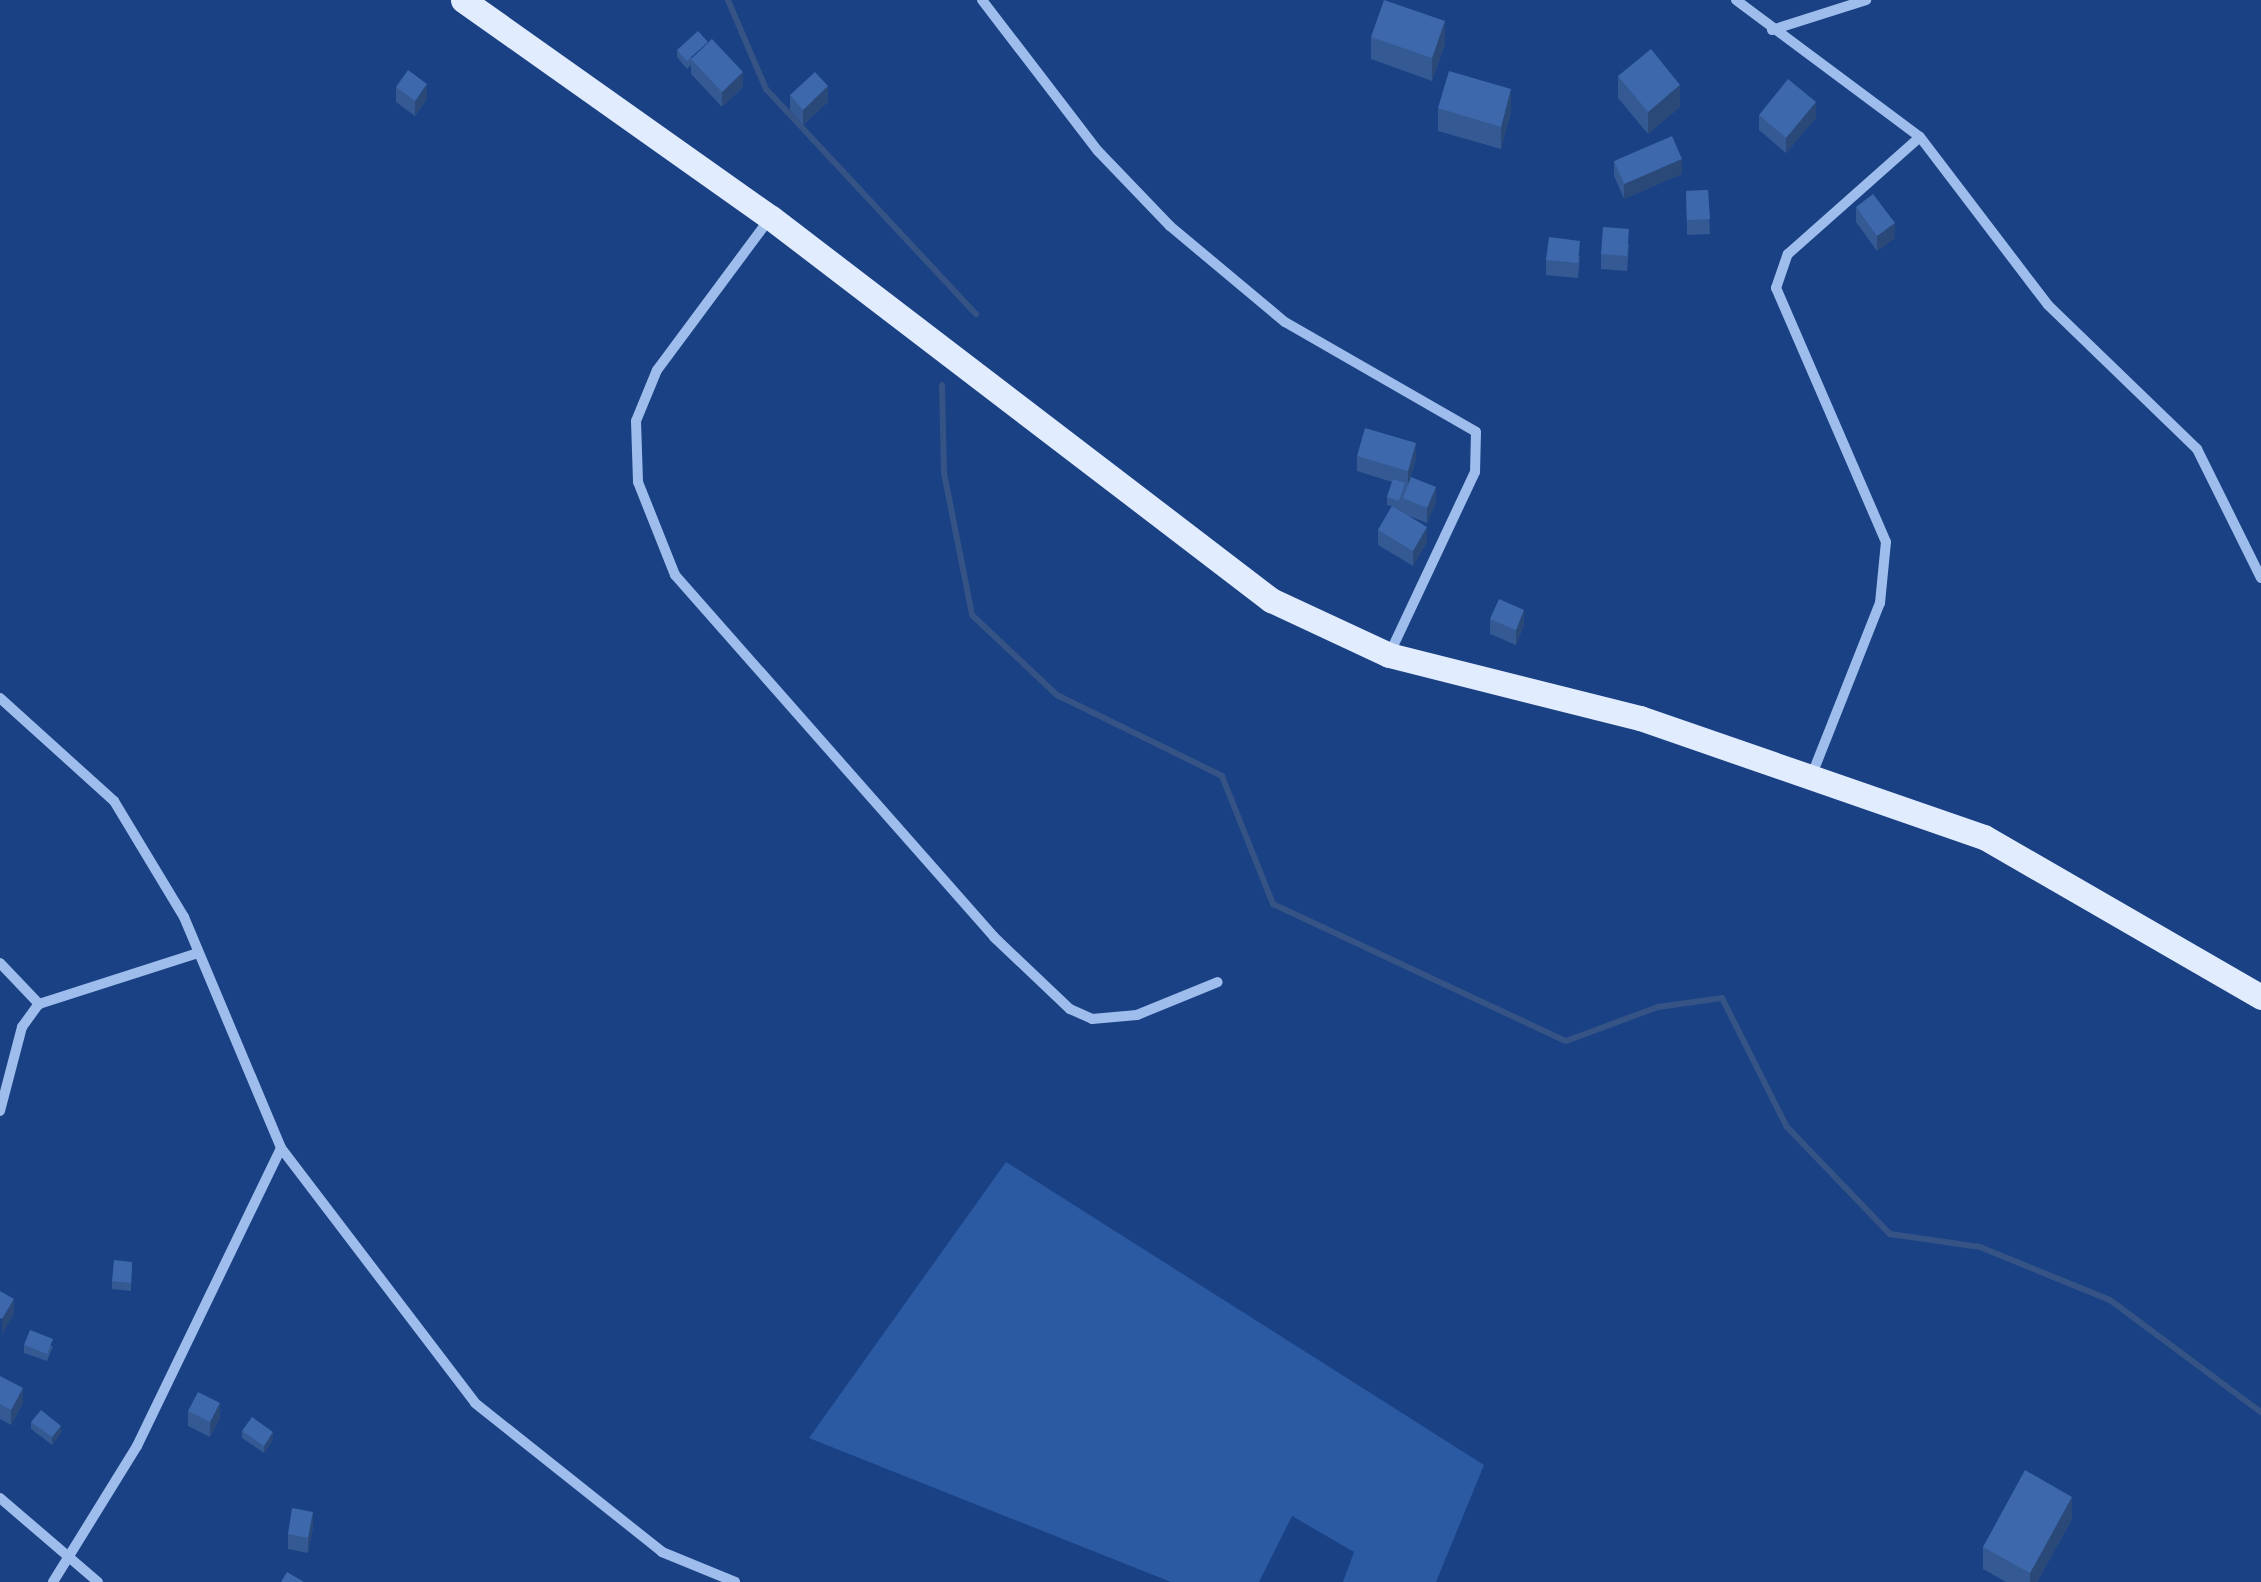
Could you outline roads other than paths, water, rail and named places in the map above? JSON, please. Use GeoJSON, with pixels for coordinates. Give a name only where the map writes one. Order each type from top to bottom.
{"type":"FeatureCollection","features":[{"type":"Feature","properties":{"kind":"main road"},"geometry":{"type":"LineString","coordinates":[[464,0],[770,217],[1271,600],[1389,655],[1813,772],[1984,837],[2261,998]]}},
{"type":"Feature","properties":{"kind":"street"},"geometry":{"type":"LineString","coordinates":[[982,0],[1098,151],[1170,226],[1285,322],[1476,432],[1475,472],[1389,655]]}},
{"type":"Feature","properties":{"kind":"street"},"geometry":{"type":"LineString","coordinates":[[1736,0],[1920,137],[2048,306],[2197,449],[2261,578]]}},
{"type":"Feature","properties":{"kind":"street"},"geometry":{"type":"LineString","coordinates":[[1772,30],[1866,0]]}},
{"type":"Feature","properties":{"kind":"street"},"geometry":{"type":"LineString","coordinates":[[1813,772],[1875,621],[1886,542],[1776,288],[1788,254],[1920,137]]}},
{"type":"Feature","properties":{"kind":"street"},"geometry":{"type":"LineString","coordinates":[[770,217],[657,370],[636,422],[638,482],[675,575],[994,937],[1070,1009],[1092,1019],[1138,1015],[1218,982]]}},
{"type":"Feature","properties":{"kind":"street"},"geometry":{"type":"LineString","coordinates":[[0,698],[114,801],[198,953],[281,1148],[475,1404],[662,1552],[735,1582]]}},
{"type":"Feature","properties":{"kind":"street"},"geometry":{"type":"LineString","coordinates":[[0,1112],[22,1027],[39,1004],[198,953]]}},
{"type":"Feature","properties":{"kind":"street"},"geometry":{"type":"LineString","coordinates":[[0,962],[39,1004]]}},
{"type":"Feature","properties":{"kind":"street"},"geometry":{"type":"LineString","coordinates":[[52,1582],[137,1446],[281,1148]]}},
{"type":"Feature","properties":{"kind":"street"},"geometry":{"type":"LineString","coordinates":[[0,1498],[98,1582]]}},
{"type":"Feature","properties":{"kind":"waterway"},"geometry":{"type":"LineString","coordinates":[[728,0],[766,89],[976,314]]}},
{"type":"Feature","properties":{"kind":"waterway"},"geometry":{"type":"LineString","coordinates":[[942,385],[944,473],[972,615],[1057,695],[1222,776],[1273,904],[1566,1041],[1658,1007],[1722,998],[1787,1127],[1890,1234],[1980,1247],[2110,1300],[2261,1412]]}}]}
